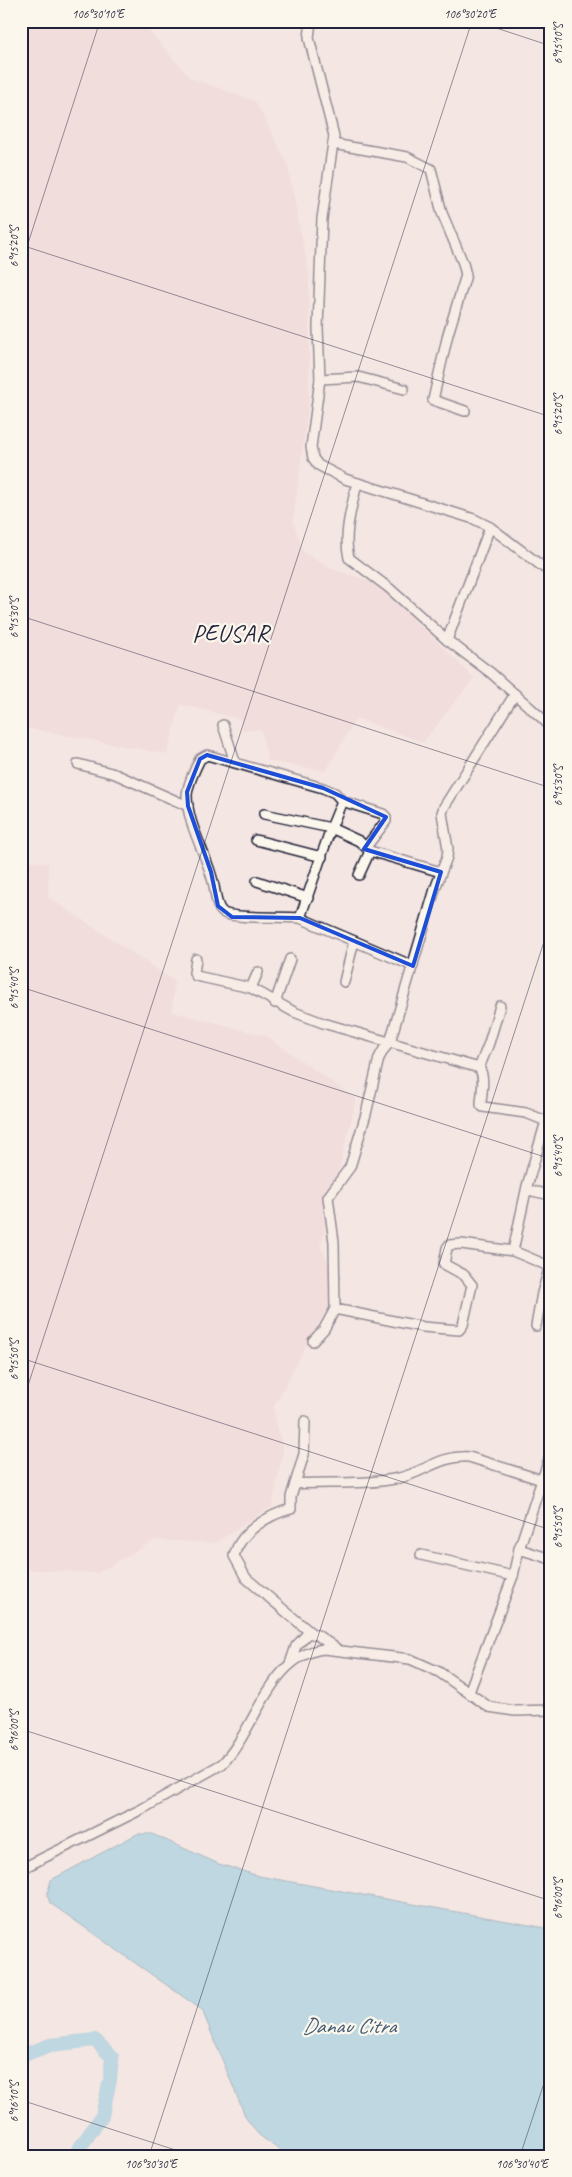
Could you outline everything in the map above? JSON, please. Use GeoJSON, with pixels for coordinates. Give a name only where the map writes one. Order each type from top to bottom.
{"type":"FeatureCollection","features":[{"type":"Feature","properties":{"kind":"street"},"geometry":{"type":"LineString","coordinates":[[311,21],[309,38],[334,136],[322,219],[318,328],[320,379],[311,447],[313,458],[325,470],[357,483],[436,505],[474,519],[490,527],[551,572]]}},
{"type":"Feature","properties":{"kind":"street"},"geometry":{"type":"LineString","coordinates":[[333,144],[407,157],[431,169],[442,213],[463,263],[466,275],[448,334],[433,400],[465,411]]}},
{"type":"Feature","properties":{"kind":"street"},"geometry":{"type":"LineString","coordinates":[[320,379],[358,377],[404,389]]}},
{"type":"Feature","properties":{"kind":"street"},"geometry":{"type":"LineString","coordinates":[[357,483],[347,527],[346,547],[349,558],[389,588],[447,640],[515,694],[551,728]]}},
{"type":"Feature","properties":{"kind":"street"},"geometry":{"type":"LineString","coordinates":[[447,640],[490,527]]}},
{"type":"Feature","properties":{"kind":"street"},"geometry":{"type":"LineString","coordinates":[[313,1341],[324,1330],[335,1309],[334,1242],[328,1197],[350,1168],[366,1114],[379,1058],[390,1042],[447,857],[448,848],[442,813],[444,806],[515,694]]}},
{"type":"Feature","properties":{"kind":"street"},"geometry":{"type":"LineString","coordinates":[[224,725],[235,762]]}},
{"type":"Feature","properties":{"kind":"street"},"geometry":{"type":"LineString","coordinates":[[359,875],[368,849],[386,821],[386,817],[382,814],[342,801],[335,793],[323,788],[274,773],[256,770],[235,762],[207,755],[200,759],[187,792],[188,806],[199,845],[211,872],[218,906],[222,912],[232,917],[280,916],[300,918],[413,966]]}},
{"type":"Feature","properties":{"kind":"street"},"geometry":{"type":"LineString","coordinates":[[78,764],[115,774],[188,806]]}},
{"type":"Feature","properties":{"kind":"street"},"geometry":{"type":"LineString","coordinates":[[300,918],[342,801]]}},
{"type":"Feature","properties":{"kind":"street"},"geometry":{"type":"LineString","coordinates":[[264,814],[331,828],[360,841],[368,849],[441,872]]}},
{"type":"Feature","properties":{"kind":"street"},"geometry":{"type":"LineString","coordinates":[[256,840],[322,857]]}},
{"type":"Feature","properties":{"kind":"street"},"geometry":{"type":"LineString","coordinates":[[257,881],[308,898]]}},
{"type":"Feature","properties":{"kind":"street"},"geometry":{"type":"LineString","coordinates":[[344,982],[354,941]]}},
{"type":"Feature","properties":{"kind":"street"},"geometry":{"type":"LineString","coordinates":[[196,959],[194,973],[196,976],[251,988],[275,1002],[323,1023],[479,1068]]}},
{"type":"Feature","properties":{"kind":"street"},"geometry":{"type":"LineString","coordinates":[[275,1002],[290,959]]}},
{"type":"Feature","properties":{"kind":"street"},"geometry":{"type":"LineString","coordinates":[[251,988],[258,972]]}},
{"type":"Feature","properties":{"kind":"street"},"geometry":{"type":"LineString","coordinates":[[500,1006],[479,1068],[483,1078],[481,1098],[483,1107],[526,1113],[548,1119],[527,1190],[512,1251]]}},
{"type":"Feature","properties":{"kind":"street"},"geometry":{"type":"LineString","coordinates":[[527,1190],[551,1195]]}},
{"type":"Feature","properties":{"kind":"street"},"geometry":{"type":"LineString","coordinates":[[335,1309],[423,1327],[459,1330],[463,1325],[472,1285],[464,1275],[444,1264],[447,1247],[460,1244],[512,1251],[550,1267],[542,1293],[536,1326]]}},
{"type":"Feature","properties":{"kind":"street"},"geometry":{"type":"LineString","coordinates":[[305,1421],[304,1454],[290,1502],[291,1509],[269,1518],[244,1535],[234,1556],[246,1578],[310,1632],[340,1651]]}},
{"type":"Feature","properties":{"kind":"street"},"geometry":{"type":"LineString","coordinates":[[468,1692],[513,1576],[518,1549],[551,1453]]}},
{"type":"Feature","properties":{"kind":"street"},"geometry":{"type":"LineString","coordinates":[[295,1484],[347,1483],[398,1478],[447,1458],[459,1456],[469,1457],[542,1480]]}},
{"type":"Feature","properties":{"kind":"street"},"geometry":{"type":"LineString","coordinates":[[518,1549],[551,1558]]}},
{"type":"Feature","properties":{"kind":"street"},"geometry":{"type":"LineString","coordinates":[[421,1555],[513,1576]]}},
{"type":"Feature","properties":{"kind":"street"},"geometry":{"type":"LineString","coordinates":[[21,1869],[142,1809],[222,1764],[230,1756],[257,1709],[290,1664],[296,1646],[305,1634],[310,1632]]}},
{"type":"Feature","properties":{"kind":"street"},"geometry":{"type":"LineString","coordinates":[[290,1664],[302,1656],[319,1649],[410,1660],[439,1672],[489,1707],[515,1710],[551,1710]]}},
{"type":"Feature","properties":{"kind":"highlighted area"},"geometry":{"type":"Polygon","coordinates":[[[207,755],[323,788],[386,817],[364,849],[441,872],[413,966],[300,918],[232,917],[218,906],[211,872],[188,806],[187,792],[200,759],[207,755]]]}},
{"type":"Feature","properties":{"kind":"shaded area"},"geometry":{"type":"Polygon","coordinates":[[[21,21],[140,21],[190,78],[255,101],[287,163],[309,274],[309,398],[293,521],[303,552],[331,569],[377,583],[474,678],[423,742],[356,718],[326,771],[268,761],[261,730],[242,730],[241,719],[180,704],[167,754],[27,728],[21,730],[21,21]]]}},
{"type":"Feature","properties":{"kind":"shaded area"},"geometry":{"type":"Polygon","coordinates":[[[21,859],[48,864],[48,897],[174,981],[172,1012],[266,1036],[356,1099],[320,1247],[334,1272],[328,1308],[313,1332],[273,1408],[283,1450],[272,1506],[215,1543],[155,1540],[97,1573],[21,1569],[21,859]]]}},
{"type":"Feature","properties":{"kind":"water","name":"Danau Citra"},"geometry":{"type":"Polygon","coordinates":[[[137,1834],[152,1834],[219,1864],[259,1876],[551,1929],[551,2156],[287,2156],[258,2134],[246,2118],[202,2010],[50,1903],[47,1895],[51,1880],[137,1834]]]}},
{"type":"Feature","properties":{"kind":"waterway"},"geometry":{"type":"LineString","coordinates":[[21,2056],[50,2045],[95,2040],[112,2057],[110,2080],[102,2116],[74,2156]]}},
{"type":"Feature","properties":{"kind":"district","name":"PEUSAR"},"geometry":{"type":"Point","coordinates":[231,633]}}]}
